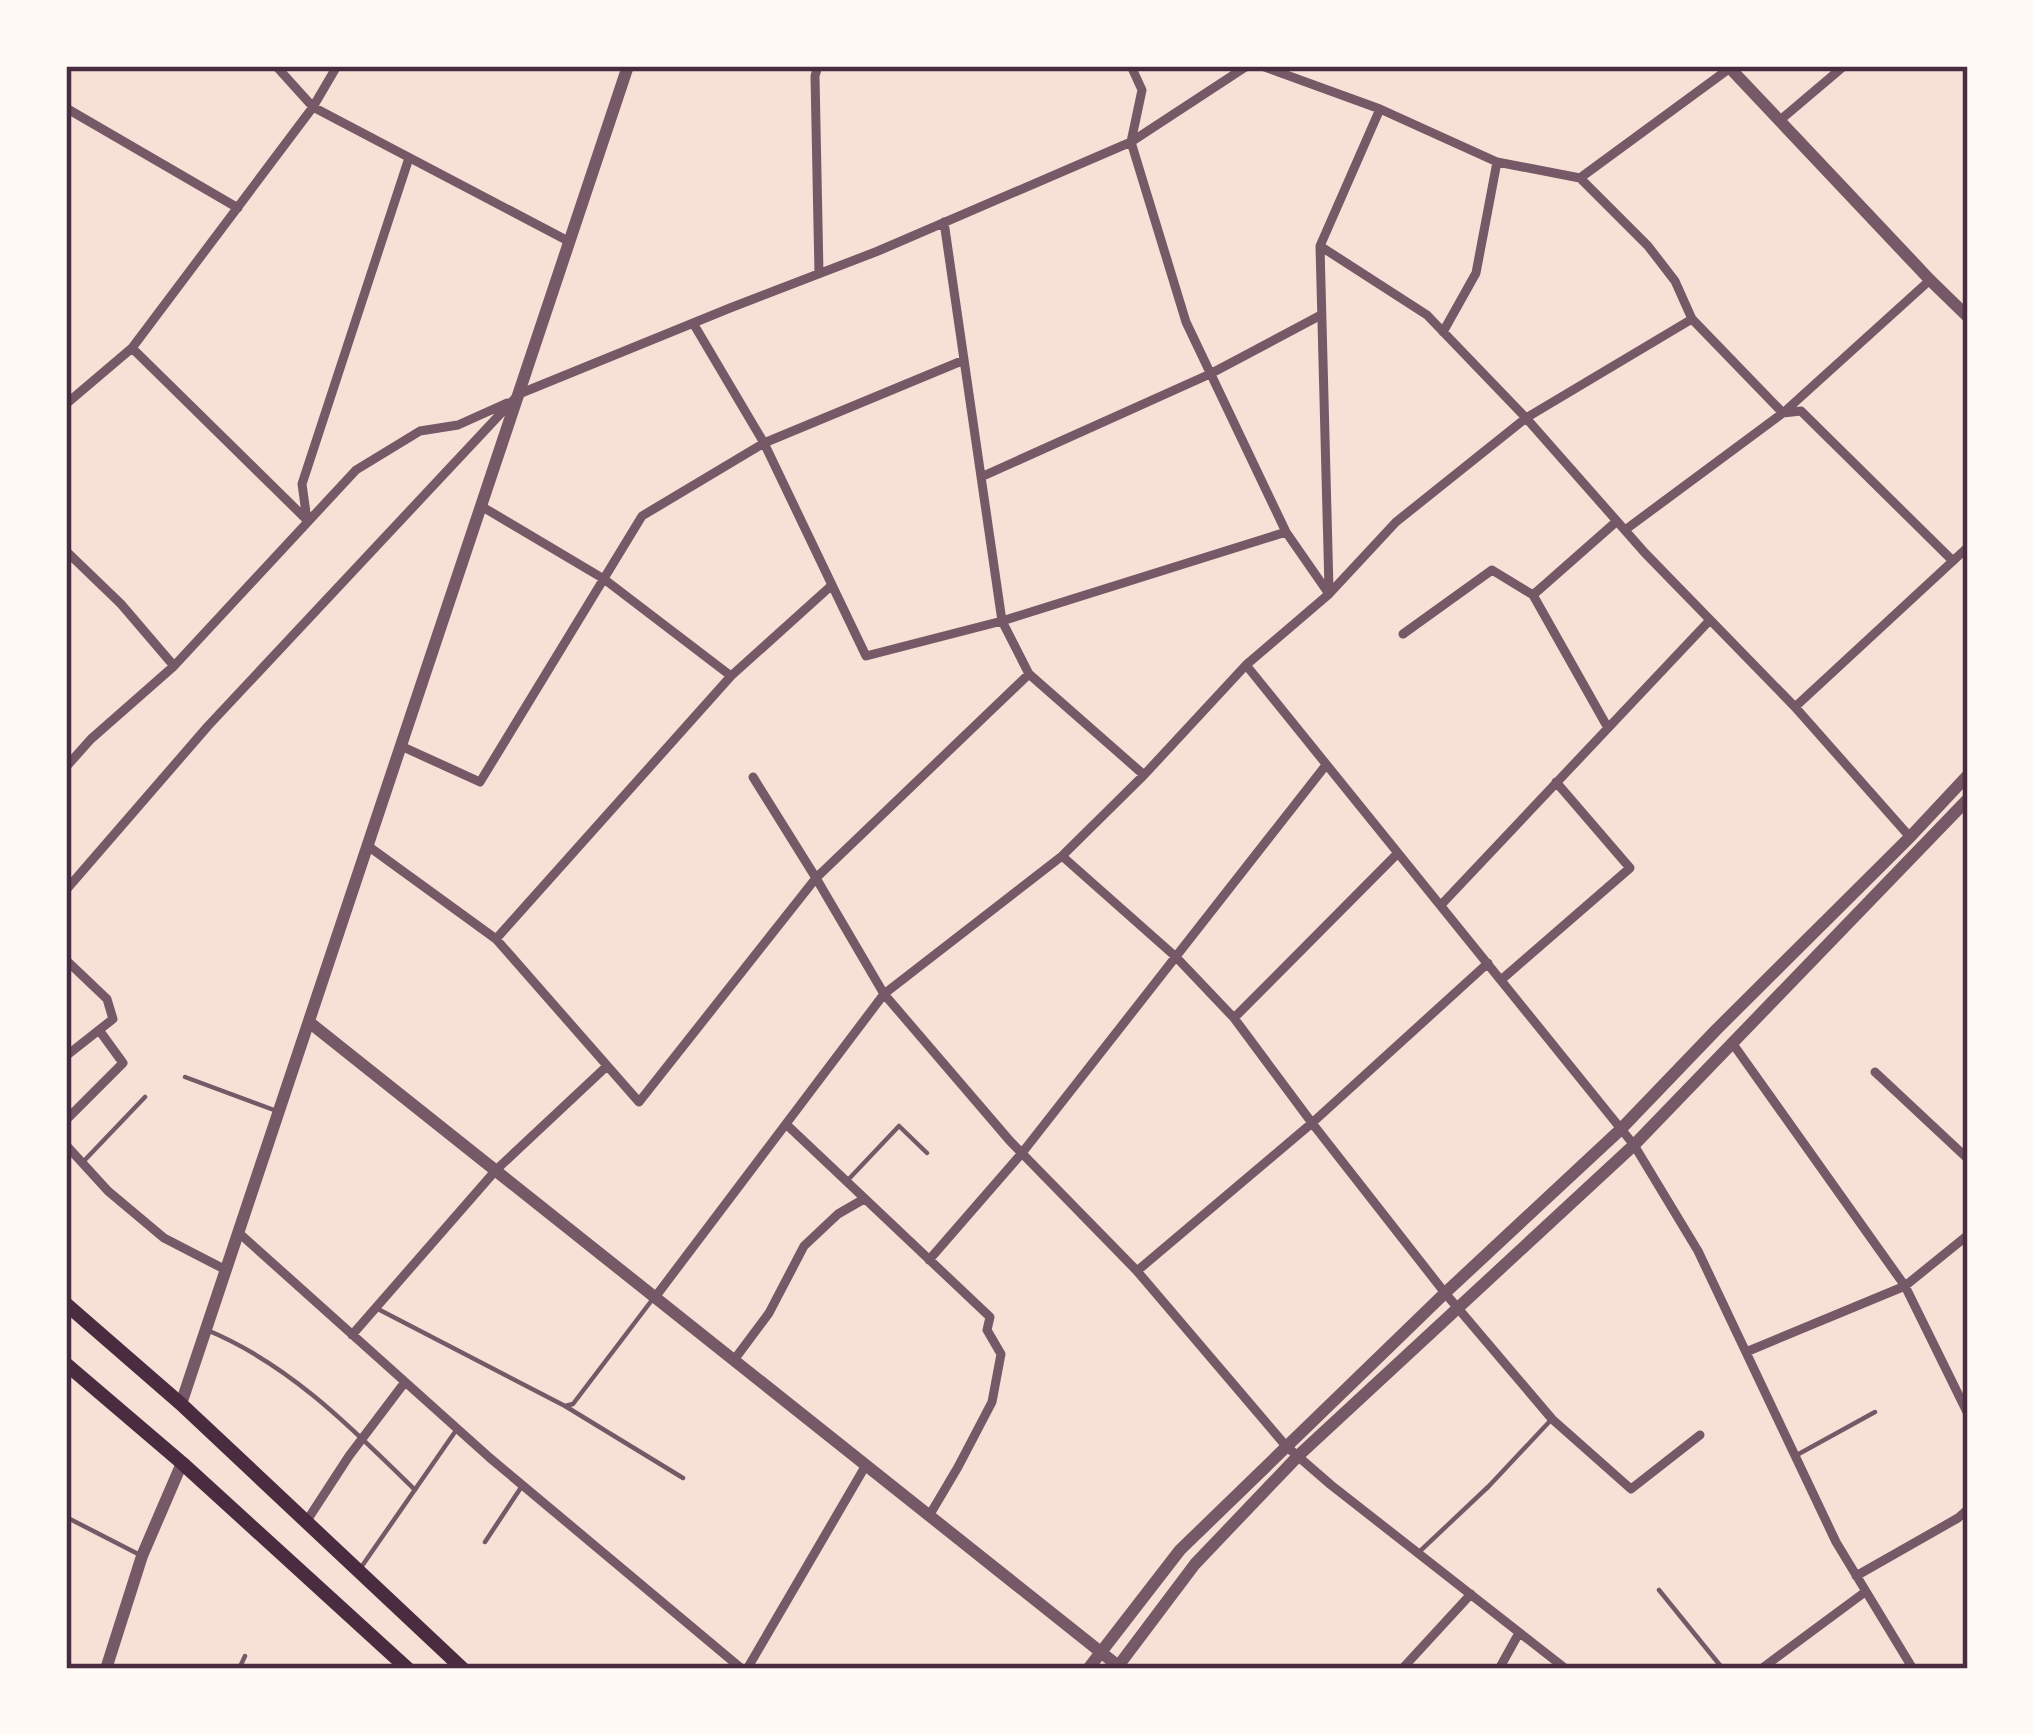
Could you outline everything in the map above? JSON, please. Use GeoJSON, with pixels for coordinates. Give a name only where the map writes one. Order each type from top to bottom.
{"type":"FeatureCollection","features":[{"type":"Feature","properties":{"kind":"main road"},"geometry":{"type":"LineString","coordinates":[[66,1304],[181,1404],[463,1669]]}},
{"type":"Feature","properties":{"kind":"main road"},"geometry":{"type":"LineString","coordinates":[[66,1364],[408,1669]]}},
{"type":"Feature","properties":{"kind":"street"},"geometry":{"type":"LineString","coordinates":[[276,66],[313,107],[570,242]]}},
{"type":"Feature","properties":{"kind":"street"},"geometry":{"type":"LineString","coordinates":[[66,404],[132,348],[313,107],[337,66]]}},
{"type":"Feature","properties":{"kind":"street"},"geometry":{"type":"LineString","coordinates":[[181,1404],[628,66]]}},
{"type":"Feature","properties":{"kind":"street"},"geometry":{"type":"LineString","coordinates":[[818,66],[814,76],[819,274]]}},
{"type":"Feature","properties":{"kind":"street"},"geometry":{"type":"LineString","coordinates":[[1131,66],[1142,90],[1131,142],[1186,322],[1286,532],[1329,593]]}},
{"type":"Feature","properties":{"kind":"street"},"geometry":{"type":"LineString","coordinates":[[66,767],[174,666],[356,470],[420,431],[458,425],[693,322],[944,223],[1131,142],[1246,66]]}},
{"type":"Feature","properties":{"kind":"street"},"geometry":{"type":"LineString","coordinates":[[1262,66],[1380,109],[1497,162],[1580,178],[1648,246],[1675,281],[1692,319],[1783,413]]}},
{"type":"Feature","properties":{"kind":"street"},"geometry":{"type":"LineString","coordinates":[[1778,121],[1844,66]]}},
{"type":"Feature","properties":{"kind":"street"},"geometry":{"type":"LineString","coordinates":[[1580,178],[1729,67],[1968,317]]}},
{"type":"Feature","properties":{"kind":"street"},"geometry":{"type":"LineString","coordinates":[[66,108],[238,208]]}},
{"type":"Feature","properties":{"kind":"street"},"geometry":{"type":"LineString","coordinates":[[1329,593],[1320,246],[1380,109]]}},
{"type":"Feature","properties":{"kind":"street"},"geometry":{"type":"LineString","coordinates":[[307,520],[302,484],[409,158]]}},
{"type":"Feature","properties":{"kind":"street"},"geometry":{"type":"LineString","coordinates":[[1443,332],[1476,273],[1497,162]]}},
{"type":"Feature","properties":{"kind":"street"},"geometry":{"type":"LineString","coordinates":[[944,223],[1002,621],[1029,674],[1144,775]]}},
{"type":"Feature","properties":{"kind":"street"},"geometry":{"type":"LineString","coordinates":[[1320,246],[1427,315],[1795,707],[1910,837]]}},
{"type":"Feature","properties":{"kind":"street"},"geometry":{"type":"LineString","coordinates":[[1533,595],[1621,525],[1783,413],[1930,280]]}},
{"type":"Feature","properties":{"kind":"street"},"geometry":{"type":"LineString","coordinates":[[981,477],[1210,374],[1322,315]]}},
{"type":"Feature","properties":{"kind":"street"},"geometry":{"type":"LineString","coordinates":[[656,1296],[884,994],[1062,856],[1246,665],[1329,593],[1396,522],[1526,418],[1692,319]]}},
{"type":"Feature","properties":{"kind":"street"},"geometry":{"type":"LineString","coordinates":[[693,322],[764,443],[866,656],[1002,621],[1286,532]]}},
{"type":"Feature","properties":{"kind":"street"},"geometry":{"type":"LineString","coordinates":[[132,348],[307,520]]}},
{"type":"Feature","properties":{"kind":"street"},"geometry":{"type":"LineString","coordinates":[[401,746],[480,782],[642,516],[764,443],[964,360]]}},
{"type":"Feature","properties":{"kind":"street"},"geometry":{"type":"LineString","coordinates":[[66,890],[208,726],[516,397]]}},
{"type":"Feature","properties":{"kind":"street"},"geometry":{"type":"LineString","coordinates":[[1783,413],[1801,411],[1953,561]]}},
{"type":"Feature","properties":{"kind":"street"},"geometry":{"type":"LineString","coordinates":[[481,506],[604,579],[730,676]]}},
{"type":"Feature","properties":{"kind":"street"},"geometry":{"type":"LineString","coordinates":[[1795,707],[1968,547]]}},
{"type":"Feature","properties":{"kind":"street"},"geometry":{"type":"LineString","coordinates":[[66,551],[121,604],[174,666]]}},
{"type":"Feature","properties":{"kind":"street"},"geometry":{"type":"LineString","coordinates":[[1403,634],[1492,570],[1533,595],[1608,728]]}},
{"type":"Feature","properties":{"kind":"street"},"geometry":{"type":"LineString","coordinates":[[496,939],[730,676],[832,585]]}},
{"type":"Feature","properties":{"kind":"street"},"geometry":{"type":"LineString","coordinates":[[1441,905],[1710,620]]}},
{"type":"Feature","properties":{"kind":"street"},"geometry":{"type":"LineString","coordinates":[[1246,665],[1634,1145],[1698,1251],[1836,1542],[1912,1669]]}},
{"type":"Feature","properties":{"kind":"street"},"geometry":{"type":"LineString","coordinates":[[368,847],[496,939],[639,1102],[817,878],[1029,674]]}},
{"type":"Feature","properties":{"kind":"street"},"geometry":{"type":"LineString","coordinates":[[929,1260],[1022,1153],[1326,765]]}},
{"type":"Feature","properties":{"kind":"street"},"geometry":{"type":"LineString","coordinates":[[1088,1669],[1180,1550],[1620,1130],[1968,775]]}},
{"type":"Feature","properties":{"kind":"street"},"geometry":{"type":"LineString","coordinates":[[753,777],[884,994],[1022,1153],[1137,1271],[1286,1446],[1566,1669]]}},
{"type":"Feature","properties":{"kind":"street"},"geometry":{"type":"LineString","coordinates":[[1501,980],[1630,868],[1556,782]]}},
{"type":"Feature","properties":{"kind":"street"},"geometry":{"type":"LineString","coordinates":[[309,1022],[1119,1668],[1196,1564],[1299,1455],[1634,1145],[1968,799]]}},
{"type":"Feature","properties":{"kind":"street"},"geometry":{"type":"LineString","coordinates":[[1957,811],[1968,823]]}},
{"type":"Feature","properties":{"kind":"street"},"geometry":{"type":"LineString","coordinates":[[1234,1018],[1398,853]]}},
{"type":"Feature","properties":{"kind":"street"},"geometry":{"type":"LineString","coordinates":[[1062,856],[1176,957],[1234,1018],[1445,1293],[1552,1419],[1631,1489],[1700,1435]]}},
{"type":"Feature","properties":{"kind":"street"},"geometry":{"type":"LineString","coordinates":[[66,960],[107,999],[113,1019],[66,1056]]}},
{"type":"Feature","properties":{"kind":"street"},"geometry":{"type":"LineString","coordinates":[[1137,1271],[1312,1123],[1487,963]]}},
{"type":"Feature","properties":{"kind":"street"},"geometry":{"type":"LineString","coordinates":[[66,1120],[123,1063],[99,1030]]}},
{"type":"Feature","properties":{"kind":"street"},"geometry":{"type":"LineString","coordinates":[[1732,1044],[1905,1286],[1968,1414]]}},
{"type":"Feature","properties":{"kind":"street"},"geometry":{"type":"LineString","coordinates":[[352,1335],[496,1170],[607,1066]]}},
{"type":"Feature","properties":{"kind":"street"},"geometry":{"type":"LineString","coordinates":[[1875,1072],[1968,1159]]}},
{"type":"Feature","properties":{"kind":"street"},"geometry":{"type":"LineString","coordinates":[[787,1125],[990,1317],[987,1330],[1001,1354],[992,1402],[929,1516]]}},
{"type":"Feature","properties":{"kind":"street"},"geometry":{"type":"LineString","coordinates":[[66,1145],[108,1190],[164,1238],[226,1270]]}},
{"type":"Feature","properties":{"kind":"street"},"geometry":{"type":"LineString","coordinates":[[734,1360],[769,1312],[803,1246],[838,1214],[864,1199]]}},
{"type":"Feature","properties":{"kind":"street"},"geometry":{"type":"LineString","coordinates":[[238,1233],[457,1429],[745,1669],[866,1465]]}},
{"type":"Feature","properties":{"kind":"street"},"geometry":{"type":"LineString","coordinates":[[1746,1352],[1905,1286],[1968,1234]]}},
{"type":"Feature","properties":{"kind":"street"},"geometry":{"type":"LineString","coordinates":[[306,1522],[405,1382]]}},
{"type":"Feature","properties":{"kind":"street"},"geometry":{"type":"LineString","coordinates":[[106,1669],[142,1556],[182,1463]]}},
{"type":"Feature","properties":{"kind":"street"},"geometry":{"type":"LineString","coordinates":[[1856,1576],[1968,1509]]}},
{"type":"Feature","properties":{"kind":"street"},"geometry":{"type":"LineString","coordinates":[[1761,1669],[1865,1592]]}},
{"type":"Feature","properties":{"kind":"street"},"geometry":{"type":"LineString","coordinates":[[1402,1669],[1471,1594]]}},
{"type":"Feature","properties":{"kind":"street"},"geometry":{"type":"LineString","coordinates":[[1499,1669],[1519,1633]]}},
{"type":"Feature","properties":{"kind":"lane"},"geometry":{"type":"LineString","coordinates":[[185,1077],[279,1112]]}},
{"type":"Feature","properties":{"kind":"lane"},"geometry":{"type":"LineString","coordinates":[[82,1162],[145,1097]]}},
{"type":"Feature","properties":{"kind":"lane"},"geometry":{"type":"LineString","coordinates":[[846,1182],[899,1126],[926,1153]]}},
{"type":"Feature","properties":{"kind":"lane"},"geometry":{"type":"LineString","coordinates":[[565,1406],[573,1404],[656,1296]]}},
{"type":"Feature","properties":{"kind":"lane"},"geometry":{"type":"LineString","coordinates":[[376,1308],[565,1406],[683,1478]]}},
{"type":"Feature","properties":{"kind":"lane"},"geometry":{"type":"LineString","coordinates":[[206,1330],[234,1342],[302,1386],[415,1490]]}},
{"type":"Feature","properties":{"kind":"lane"},"geometry":{"type":"LineString","coordinates":[[1795,1456],[1875,1412]]}},
{"type":"Feature","properties":{"kind":"lane"},"geometry":{"type":"LineString","coordinates":[[1418,1553],[1552,1419]]}},
{"type":"Feature","properties":{"kind":"lane"},"geometry":{"type":"LineString","coordinates":[[358,1571],[457,1429]]}},
{"type":"Feature","properties":{"kind":"lane"},"geometry":{"type":"LineString","coordinates":[[485,1542],[523,1485]]}},
{"type":"Feature","properties":{"kind":"lane"},"geometry":{"type":"LineString","coordinates":[[66,1517],[142,1556]]}},
{"type":"Feature","properties":{"kind":"lane"},"geometry":{"type":"LineString","coordinates":[[1659,1590],[1723,1669]]}},
{"type":"Feature","properties":{"kind":"lane"},"geometry":{"type":"LineString","coordinates":[[239,1669],[245,1656]]}}]}
